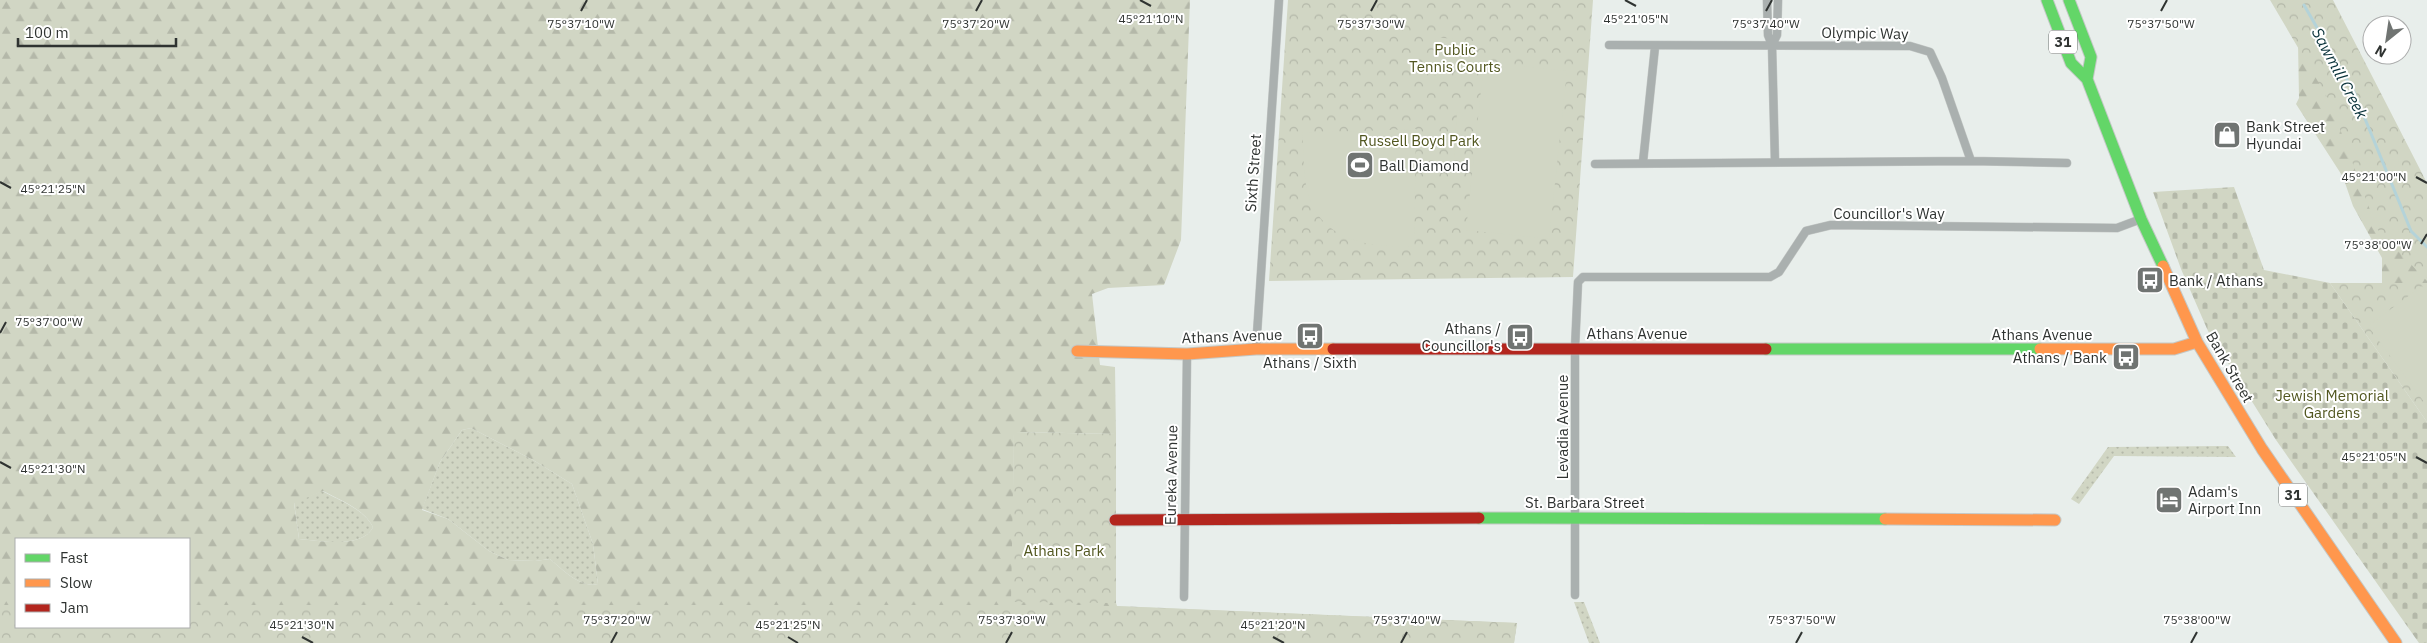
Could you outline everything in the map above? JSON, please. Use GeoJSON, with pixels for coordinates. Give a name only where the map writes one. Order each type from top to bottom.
{"type":"FeatureCollection","features":[{"type":"Feature","properties":{"kind":"street","name":"Sixth Street"},"geometry":{"type":"LineString","coordinates":[[1256,349],[1279,0]]}},
{"type":"Feature","properties":{"kind":"street"},"geometry":{"type":"LineString","coordinates":[[1768,0],[1768,35],[1772,46],[1775,162]]}},
{"type":"Feature","properties":{"kind":"street"},"geometry":{"type":"LineString","coordinates":[[1772,46],[1777,35],[1778,0]]}},
{"type":"Feature","properties":{"kind":"street","name":"Bank Street"},"geometry":{"type":"LineString","coordinates":[[2047,0],[2071,63],[2087,79],[2141,219],[2197,342],[2262,450],[2396,643]]}},
{"type":"Feature","properties":{"kind":"street","name":"Bank Street"},"geometry":{"type":"LineString","coordinates":[[2069,0],[2091,57],[2087,79]]}},
{"type":"Feature","properties":{"kind":"street","name":"Olympic Way"},"geometry":{"type":"LineString","coordinates":[[1609,45],[1655,47],[1910,46],[1930,52],[1942,78],[1971,161]]}},
{"type":"Feature","properties":{"kind":"street"},"geometry":{"type":"LineString","coordinates":[[1644,162],[1655,47]]}},
{"type":"Feature","properties":{"kind":"street"},"geometry":{"type":"LineString","coordinates":[[1595,164],[1644,162],[1971,161],[2067,163]]}},
{"type":"Feature","properties":{"kind":"street","name":"Councillor's Way"},"geometry":{"type":"LineString","coordinates":[[1575,348],[1578,282],[1583,277],[1770,277],[1780,272],[1806,231],[1831,226],[2117,228],[2141,219]]}},
{"type":"Feature","properties":{"kind":"street","name":"Athans Avenue"},"geometry":{"type":"LineString","coordinates":[[1077,351],[1187,354],[1256,349],[2174,349],[2197,342]]}},
{"type":"Feature","properties":{"kind":"street","name":"Levadia Avenue"},"geometry":{"type":"LineString","coordinates":[[1575,348],[1576,595]]}},
{"type":"Feature","properties":{"kind":"street","name":"Eureka Avenue"},"geometry":{"type":"LineString","coordinates":[[1184,597],[1187,354]]}},
{"type":"Feature","properties":{"kind":"street","name":"St. Barbara Street"},"geometry":{"type":"LineString","coordinates":[[1114,520],[1576,517],[2055,520]]}},
{"type":"Feature","properties":{"kind":"green space"},"geometry":{"type":"Polygon","coordinates":[[[0,0],[1190,0],[1181,240],[1164,285],[1108,288],[1092,294],[1100,365],[1115,367],[1116,434],[1014,432],[1013,551],[1116,603],[1117,606],[1517,623],[1514,643],[306,643],[272,634],[0,643],[0,0]],[[471,428],[462,430],[440,462],[422,510],[448,519],[489,551],[508,560],[535,561],[550,559],[579,581],[585,584],[598,584],[593,544],[572,484],[533,460],[471,428]],[[323,491],[294,503],[299,539],[340,542],[350,541],[368,534],[373,527],[364,515],[323,491]]]}},
{"type":"Feature","properties":{"kind":"green space","name":"Russell Boyd Park"},"geometry":{"type":"Polygon","coordinates":[[[1288,0],[1593,0],[1573,277],[1269,281],[1288,0]]]}},
{"type":"Feature","properties":{"kind":"green space"},"geometry":{"type":"Polygon","coordinates":[[[2270,0],[2333,0],[2362,56],[2362,65],[2366,65],[2427,183],[2427,281],[2377,229],[2330,102],[2270,0]]]}},
{"type":"Feature","properties":{"kind":"green space"},"geometry":{"type":"Polygon","coordinates":[[[2281,0],[2427,202],[2427,298],[2382,288],[2382,258],[2353,206],[2343,177],[2296,104],[2299,98],[2298,43],[2281,0]]]}},
{"type":"Feature","properties":{"kind":"green space"},"geometry":{"type":"Polygon","coordinates":[[[1436,37],[1453,39],[1450,76],[1432,75],[1436,37]]]}},
{"type":"Feature","properties":{"kind":"green space"},"geometry":{"type":"Polygon","coordinates":[[[1459,40],[1476,41],[1472,79],[1455,77],[1459,40]]]}},
{"type":"Feature","properties":{"kind":"green space"},"geometry":{"type":"Polygon","coordinates":[[[1484,62],[1567,71],[1549,239],[1466,230],[1484,62]]]}},
{"type":"Feature","properties":{"kind":"green space"},"geometry":{"type":"Polygon","coordinates":[[[1457,112],[1463,113],[1460,157],[1454,157],[1457,112]]]}},
{"type":"Feature","properties":{"kind":"green space","name":"Ball Diamond"},"geometry":{"type":"Polygon","coordinates":[[[1416,129],[1414,246],[1382,246],[1366,243],[1338,233],[1326,224],[1316,212],[1307,190],[1302,133],[1416,129]]]}},
{"type":"Feature","properties":{"kind":"green space","name":"Jewish Memorial Gardens"},"geometry":{"type":"Polygon","coordinates":[[[2234,187],[2264,270],[2330,283],[2427,422],[2427,643],[2419,643],[2276,440],[2208,331],[2181,269],[2153,192],[2234,187]]]}},
{"type":"Feature","properties":{"kind":"green space"},"geometry":{"type":"Polygon","coordinates":[[[2330,283],[2427,283],[2427,422],[2330,283]]]}},
{"type":"Feature","properties":{"kind":"green space"},"geometry":{"type":"Polygon","coordinates":[[[2422,286],[2427,292],[2427,406],[2368,326],[2422,286]]]}},
{"type":"Feature","properties":{"kind":"green space"},"geometry":{"type":"Polygon","coordinates":[[[471,428],[533,460],[572,484],[593,544],[598,584],[585,584],[579,581],[550,559],[535,561],[508,560],[489,551],[448,519],[422,509],[440,462],[462,430],[471,428]]]}},
{"type":"Feature","properties":{"kind":"green space","name":"Athans Park"},"geometry":{"type":"Polygon","coordinates":[[[1014,432],[1116,434],[1116,603],[1011,602],[1014,432]]]}},
{"type":"Feature","properties":{"kind":"green space"},"geometry":{"type":"Polygon","coordinates":[[[2228,446],[2236,457],[2114,456],[2079,504],[2071,499],[2108,447],[2228,446]]]}},
{"type":"Feature","properties":{"kind":"green space"},"geometry":{"type":"Polygon","coordinates":[[[322,491],[364,515],[373,527],[368,534],[350,541],[340,542],[299,539],[294,502],[322,491]]]}},
{"type":"Feature","properties":{"kind":"green space"},"geometry":{"type":"Polygon","coordinates":[[[1574,602],[1584,602],[1600,643],[1589,643],[1574,602]]]}},
{"type":"Feature","properties":{"kind":"green space"},"geometry":{"type":"Polygon","coordinates":[[[0,605],[15,605],[15,628],[190,628],[190,605],[1085,605],[1517,623],[1514,643],[0,643],[0,605]]]}},
{"type":"Feature","properties":{"kind":"waterway","name":"Sawmill Creek"},"geometry":{"type":"LineString","coordinates":[[2304,5],[2354,92],[2411,231],[2427,247]]}},
{"type":"Feature","properties":{"kind":"traffic: fast"},"geometry":{"type":"LineString","coordinates":[[2047,0],[2071,63],[2087,79],[2141,219],[2163,266]]}},
{"type":"Feature","properties":{"kind":"traffic: fast"},"geometry":{"type":"LineString","coordinates":[[2069,0],[2091,57],[2087,79]]}},
{"type":"Feature","properties":{"kind":"traffic: fast"},"geometry":{"type":"LineString","coordinates":[[1766,349],[2040,349]]}},
{"type":"Feature","properties":{"kind":"traffic: fast"},"geometry":{"type":"LineString","coordinates":[[1479,518],[1885,519]]}},
{"type":"Feature","properties":{"kind":"traffic: slow"},"geometry":{"type":"LineString","coordinates":[[2163,266],[2197,342],[2262,449],[2396,643]]}},
{"type":"Feature","properties":{"kind":"traffic: slow"},"geometry":{"type":"LineString","coordinates":[[2040,349],[2174,349],[2197,342]]}},
{"type":"Feature","properties":{"kind":"traffic: slow"},"geometry":{"type":"LineString","coordinates":[[1077,351],[1187,354],[1256,349],[1333,349]]}},
{"type":"Feature","properties":{"kind":"traffic: slow"},"geometry":{"type":"LineString","coordinates":[[1885,519],[2055,520]]}},
{"type":"Feature","properties":{"kind":"traffic: jam"},"geometry":{"type":"LineString","coordinates":[[1333,349],[1766,349]]}},
{"type":"Feature","properties":{"kind":"traffic: jam"},"geometry":{"type":"LineString","coordinates":[[1115,520],[1479,518]]}},
{"type":"Feature","properties":{"kind":"place","name":"Bank Street Hyundai"},"geometry":{"type":"Point","coordinates":[2227,135]}},
{"type":"Feature","properties":{"kind":"place","name":"Ball Diamond"},"geometry":{"type":"Point","coordinates":[1360,165]}},
{"type":"Feature","properties":{"kind":"place","name":"Bank / Athans"},"geometry":{"type":"Point","coordinates":[2150,280]}},
{"type":"Feature","properties":{"kind":"place","name":"Athans / Sixth"},"geometry":{"type":"Point","coordinates":[1310,336]}},
{"type":"Feature","properties":{"kind":"place","name":"Athans / Councillor's"},"geometry":{"type":"Point","coordinates":[1520,337]}},
{"type":"Feature","properties":{"kind":"place","name":"Athans / Bank"},"geometry":{"type":"Point","coordinates":[2126,357]}},
{"type":"Feature","properties":{"kind":"place","name":"Adam's Airport Inn"},"geometry":{"type":"Point","coordinates":[2169,500]}},
{"type":"Feature","properties":{"kind":"park label","name":"Public Tennis Courts"},"geometry":{"type":"Point","coordinates":[1455,58]}}]}
